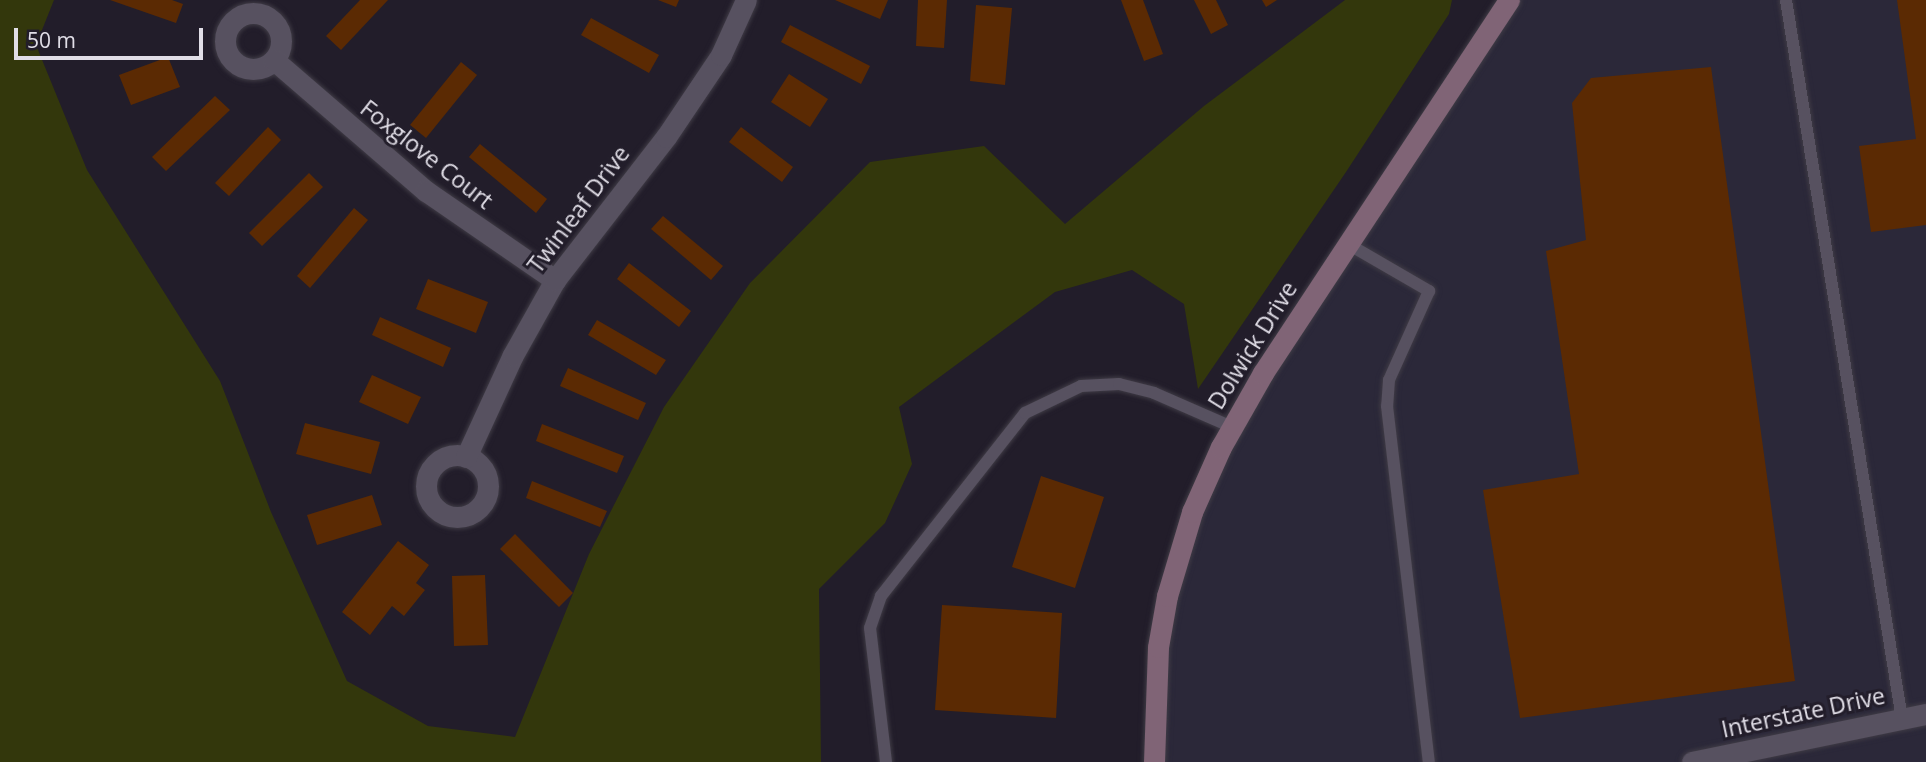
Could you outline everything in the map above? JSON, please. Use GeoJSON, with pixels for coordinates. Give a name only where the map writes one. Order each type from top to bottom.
{"type":"FeatureCollection","features":[{"type":"Feature","properties":{"kind":"main road","name":"Dolwick Drive"},"geometry":{"type":"LineString","coordinates":[[1154,762],[1158,647],[1167,596],[1192,512],[1232,427],[1348,244],[1509,0]]}},
{"type":"Feature","properties":{"kind":"street","name":"Twinleaf Drive"},"geometry":{"type":"LineString","coordinates":[[466,457],[513,355],[555,280],[666,137],[720,55],[746,0]]}},
{"type":"Feature","properties":{"kind":"street","name":"Foxglove Court"},"geometry":{"type":"LineString","coordinates":[[274,61],[426,191],[555,280]]}},
{"type":"Feature","properties":{"kind":"street","name":"Interstate Drive"},"geometry":{"type":"LineString","coordinates":[[1692,762],[1926,714]]}},
{"type":"Feature","properties":{"kind":"lane"},"geometry":{"type":"LineString","coordinates":[[1786,0],[1902,719]]}},
{"type":"Feature","properties":{"kind":"lane"},"geometry":{"type":"LineString","coordinates":[[1348,244],[1429,291],[1389,380],[1387,406],[1429,762]]}},
{"type":"Feature","properties":{"kind":"lane"},"geometry":{"type":"LineString","coordinates":[[886,762],[870,628],[881,596],[1025,413],[1081,386],[1119,384],[1154,393],[1232,427]]}},
{"type":"Feature","properties":{"kind":"shaded area"},"geometry":{"type":"Polygon","coordinates":[[[1509,0],[1926,0],[1926,762],[1154,762],[1158,647],[1221,447],[1509,0]]]}},
{"type":"Feature","properties":{"kind":"green space"},"geometry":{"type":"Polygon","coordinates":[[[0,0],[54,0],[36,45],[87,170],[220,381],[271,512],[347,681],[428,726],[515,737],[589,554],[664,407],[750,283],[870,162],[984,146],[1065,224],[1204,106],[1345,0],[1452,0],[1449,14],[1346,172],[1198,389],[1184,304],[1132,270],[1055,292],[899,407],[912,464],[885,523],[819,589],[821,762],[0,762],[0,0]]]}},
{"type":"Feature","properties":{"kind":"building"},"geometry":{"type":"Polygon","coordinates":[[[110,0],[172,0],[183,4],[176,23],[110,0]]]}},
{"type":"Feature","properties":{"kind":"building"},"geometry":{"type":"Polygon","coordinates":[[[360,0],[388,0],[341,50],[326,36],[360,0]]]}},
{"type":"Feature","properties":{"kind":"building"},"geometry":{"type":"Polygon","coordinates":[[[658,0],[679,0],[676,7],[658,0]]]}},
{"type":"Feature","properties":{"kind":"building"},"geometry":{"type":"Polygon","coordinates":[[[835,0],[888,0],[880,19],[835,0]]]}},
{"type":"Feature","properties":{"kind":"building"},"geometry":{"type":"Polygon","coordinates":[[[918,0],[947,0],[944,48],[916,46],[918,0]]]}},
{"type":"Feature","properties":{"kind":"building"},"geometry":{"type":"Polygon","coordinates":[[[1121,0],[1143,0],[1163,54],[1144,61],[1121,0]]]}},
{"type":"Feature","properties":{"kind":"building"},"geometry":{"type":"Polygon","coordinates":[[[1194,0],[1216,0],[1228,25],[1211,34],[1194,0]]]}},
{"type":"Feature","properties":{"kind":"building"},"geometry":{"type":"Polygon","coordinates":[[[1262,0],[1277,0],[1266,7],[1262,0]]]}},
{"type":"Feature","properties":{"kind":"building"},"geometry":{"type":"Polygon","coordinates":[[[1897,0],[1926,0],[1926,225],[1871,232],[1859,146],[1916,139],[1897,0]]]}},
{"type":"Feature","properties":{"kind":"building"},"geometry":{"type":"Polygon","coordinates":[[[976,5],[1012,8],[1005,85],[970,81],[976,5]]]}},
{"type":"Feature","properties":{"kind":"building"},"geometry":{"type":"Polygon","coordinates":[[[591,18],[659,55],[649,73],[581,35],[591,18]]]}},
{"type":"Feature","properties":{"kind":"building"},"geometry":{"type":"Polygon","coordinates":[[[790,25],[870,66],[861,84],[781,42],[790,25]]]}},
{"type":"Feature","properties":{"kind":"building"},"geometry":{"type":"Polygon","coordinates":[[[168,57],[180,87],[131,105],[119,75],[168,57]]]}},
{"type":"Feature","properties":{"kind":"building"},"geometry":{"type":"Polygon","coordinates":[[[461,62],[477,75],[426,138],[410,125],[461,62]]]}},
{"type":"Feature","properties":{"kind":"building"},"geometry":{"type":"Polygon","coordinates":[[[1711,67],[1795,681],[1520,718],[1483,490],[1579,474],[1546,251],[1586,240],[1572,103],[1591,78],[1711,67]]]}},
{"type":"Feature","properties":{"kind":"building"},"geometry":{"type":"Polygon","coordinates":[[[789,74],[828,99],[810,127],[771,102],[789,74]]]}},
{"type":"Feature","properties":{"kind":"building"},"geometry":{"type":"Polygon","coordinates":[[[215,96],[230,110],[166,171],[152,157],[215,96]]]}},
{"type":"Feature","properties":{"kind":"building"},"geometry":{"type":"Polygon","coordinates":[[[268,127],[281,140],[229,196],[215,183],[268,127]]]}},
{"type":"Feature","properties":{"kind":"building"},"geometry":{"type":"Polygon","coordinates":[[[741,127],[793,167],[782,182],[729,142],[741,127]]]}},
{"type":"Feature","properties":{"kind":"building"},"geometry":{"type":"Polygon","coordinates":[[[480,144],[547,199],[536,213],[469,157],[480,144]]]}},
{"type":"Feature","properties":{"kind":"building"},"geometry":{"type":"Polygon","coordinates":[[[309,173],[323,187],[262,246],[249,233],[309,173]]]}},
{"type":"Feature","properties":{"kind":"building"},"geometry":{"type":"Polygon","coordinates":[[[354,208],[368,220],[310,288],[297,276],[354,208]]]}},
{"type":"Feature","properties":{"kind":"building"},"geometry":{"type":"Polygon","coordinates":[[[663,216],[723,266],[711,280],[651,229],[663,216]]]}},
{"type":"Feature","properties":{"kind":"building"},"geometry":{"type":"Polygon","coordinates":[[[629,263],[691,311],[679,327],[617,279],[629,263]]]}},
{"type":"Feature","properties":{"kind":"building"},"geometry":{"type":"Polygon","coordinates":[[[428,279],[488,302],[476,333],[416,309],[428,279]]]}},
{"type":"Feature","properties":{"kind":"building"},"geometry":{"type":"Polygon","coordinates":[[[380,317],[451,348],[443,367],[372,335],[380,317]]]}},
{"type":"Feature","properties":{"kind":"building"},"geometry":{"type":"Polygon","coordinates":[[[597,320],[666,360],[656,375],[588,335],[597,320]]]}},
{"type":"Feature","properties":{"kind":"building"},"geometry":{"type":"Polygon","coordinates":[[[568,368],[646,403],[638,420],[560,386],[568,368]]]}},
{"type":"Feature","properties":{"kind":"building"},"geometry":{"type":"Polygon","coordinates":[[[372,375],[421,397],[408,424],[359,402],[372,375]]]}},
{"type":"Feature","properties":{"kind":"building"},"geometry":{"type":"Polygon","coordinates":[[[305,423],[380,442],[371,474],[296,454],[305,423]]]}},
{"type":"Feature","properties":{"kind":"building"},"geometry":{"type":"Polygon","coordinates":[[[542,424],[624,456],[617,473],[536,441],[542,424]]]}},
{"type":"Feature","properties":{"kind":"building"},"geometry":{"type":"Polygon","coordinates":[[[1041,476],[1104,497],[1075,588],[1012,567],[1041,476]]]}},
{"type":"Feature","properties":{"kind":"building"},"geometry":{"type":"Polygon","coordinates":[[[532,481],[607,511],[600,527],[526,498],[532,481]]]}},
{"type":"Feature","properties":{"kind":"building"},"geometry":{"type":"Polygon","coordinates":[[[372,495],[382,525],[317,545],[307,515],[372,495]]]}},
{"type":"Feature","properties":{"kind":"building"},"geometry":{"type":"Polygon","coordinates":[[[515,534],[573,593],[559,607],[500,549],[515,534]]]}},
{"type":"Feature","properties":{"kind":"building"},"geometry":{"type":"Polygon","coordinates":[[[398,541],[429,565],[416,583],[425,590],[404,616],[392,606],[370,635],[342,612],[398,541]]]}},
{"type":"Feature","properties":{"kind":"building"},"geometry":{"type":"Polygon","coordinates":[[[485,575],[488,645],[454,646],[452,576],[485,575]]]}},
{"type":"Feature","properties":{"kind":"building"},"geometry":{"type":"Polygon","coordinates":[[[942,605],[1062,613],[1056,718],[935,710],[942,605]]]}}]}
